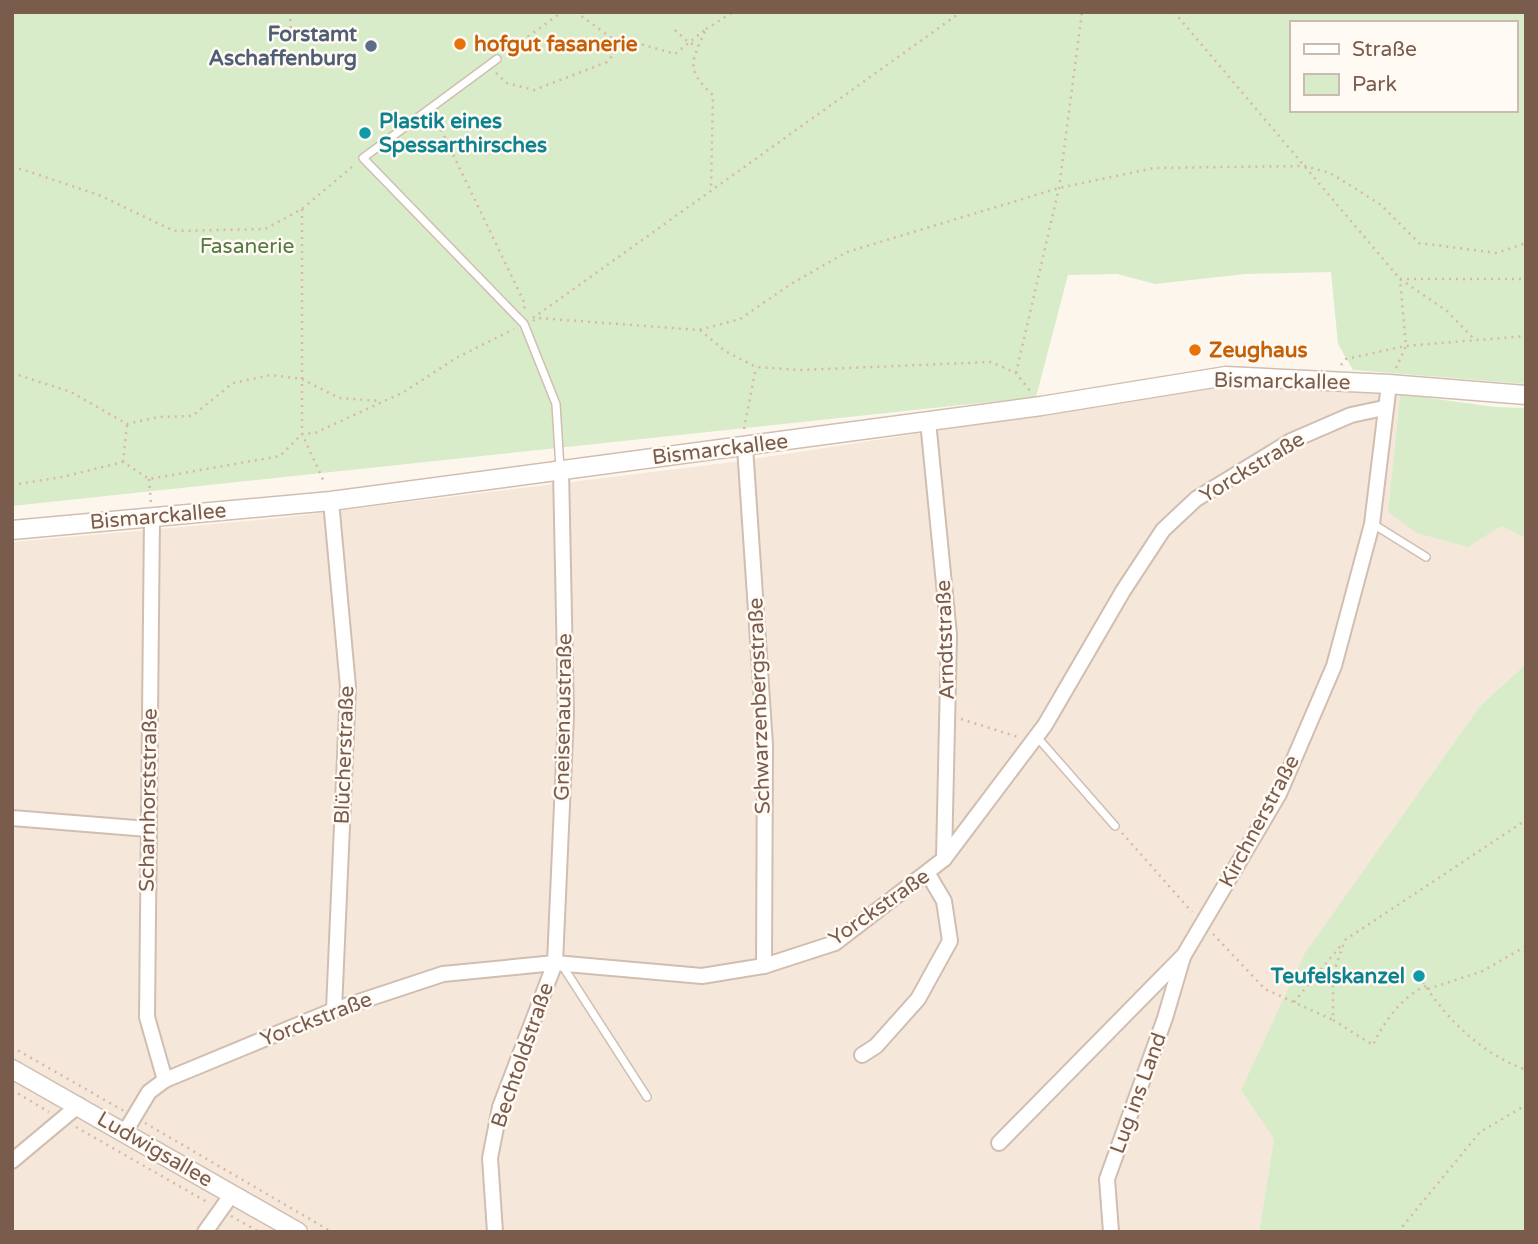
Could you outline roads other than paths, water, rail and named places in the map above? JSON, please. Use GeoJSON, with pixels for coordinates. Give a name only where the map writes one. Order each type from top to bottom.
{"type":"FeatureCollection","features":[{"type":"Feature","properties":{"kind":"street","name":"Bismarckallee"},"geometry":{"type":"LineString","coordinates":[[12,530],[331,501],[561,470],[744,440],[1041,406],[1226,376],[1389,384],[1526,396]]}},
{"type":"Feature","properties":{"kind":"street","name":"Kirchnerstraße"},"geometry":{"type":"LineString","coordinates":[[999,1143],[1184,955],[1279,794],[1334,666],[1372,524],[1389,384]]}},
{"type":"Feature","properties":{"kind":"street","name":"Yorckstraße"},"geometry":{"type":"LineString","coordinates":[[130,1124],[149,1092],[165,1080],[334,1010],[443,974],[559,964],[702,976],[764,966],[835,943],[928,874],[944,859],[1037,737],[1123,591],[1163,530],[1196,499],[1291,441],[1351,415],[1384,408]]}},
{"type":"Feature","properties":{"kind":"street","name":"Arndtstraße"},"geometry":{"type":"LineString","coordinates":[[928,421],[949,635],[944,859]]}},
{"type":"Feature","properties":{"kind":"street","name":"Schwarzenbergstraße"},"geometry":{"type":"LineString","coordinates":[[744,440],[765,745],[764,966]]}},
{"type":"Feature","properties":{"kind":"street","name":"Gneisenaustraße"},"geometry":{"type":"LineString","coordinates":[[559,964],[566,715],[561,470]]}},
{"type":"Feature","properties":{"kind":"street","name":"Blücherstraße"},"geometry":{"type":"LineString","coordinates":[[331,501],[348,687],[334,1010]]}},
{"type":"Feature","properties":{"kind":"street","name":"Scharnhorststraße"},"geometry":{"type":"LineString","coordinates":[[152,517],[147,1017],[165,1080]]}},
{"type":"Feature","properties":{"kind":"street"},"geometry":{"type":"LineString","coordinates":[[12,818],[148,829]]}},
{"type":"Feature","properties":{"kind":"street"},"geometry":{"type":"LineString","coordinates":[[862,1055],[876,1046],[918,999],[950,942],[944,901],[928,874]]}},
{"type":"Feature","properties":{"kind":"street","name":"Lug ins Land"},"geometry":{"type":"LineString","coordinates":[[1111,1232],[1107,1179],[1165,1018],[1184,955]]}},
{"type":"Feature","properties":{"kind":"street","name":"Bechtoldstraße"},"geometry":{"type":"LineString","coordinates":[[495,1232],[490,1158],[499,1107],[559,964]]}},
{"type":"Feature","properties":{"kind":"street","name":"Ludwigsallee"},"geometry":{"type":"LineString","coordinates":[[12,1069],[79,1105],[130,1124],[232,1194],[298,1232]]}},
{"type":"Feature","properties":{"kind":"street"},"geometry":{"type":"LineString","coordinates":[[12,1161],[79,1105]]}},
{"type":"Feature","properties":{"kind":"street"},"geometry":{"type":"LineString","coordinates":[[205,1232],[232,1194]]}},
{"type":"Feature","properties":{"kind":"lane"},"geometry":{"type":"LineString","coordinates":[[497,59],[363,158],[524,324],[556,404],[561,470]]}},
{"type":"Feature","properties":{"kind":"lane"},"geometry":{"type":"LineString","coordinates":[[1372,524],[1426,557]]}},
{"type":"Feature","properties":{"kind":"lane"},"geometry":{"type":"LineString","coordinates":[[1037,737],[1115,826]]}},
{"type":"Feature","properties":{"kind":"lane"},"geometry":{"type":"LineString","coordinates":[[559,964],[647,1097]]}},
{"type":"Feature","properties":{"kind":"place","name":"hofgut fasanerie"},"geometry":{"type":"Point","coordinates":[460,44]}},
{"type":"Feature","properties":{"kind":"place","name":"Forstamt Aschaffenburg"},"geometry":{"type":"Point","coordinates":[371,46]}},
{"type":"Feature","properties":{"kind":"place","name":"Plastik eines Spessarthirsches"},"geometry":{"type":"Point","coordinates":[365,133]}},
{"type":"Feature","properties":{"kind":"place","name":"Zeughaus"},"geometry":{"type":"Point","coordinates":[1195,350]}},
{"type":"Feature","properties":{"kind":"place","name":"Teufelskanzel"},"geometry":{"type":"Point","coordinates":[1419,976]}},
{"type":"Feature","properties":{"kind":"park label","name":"Fasanerie"},"geometry":{"type":"Point","coordinates":[247,246]}}]}
